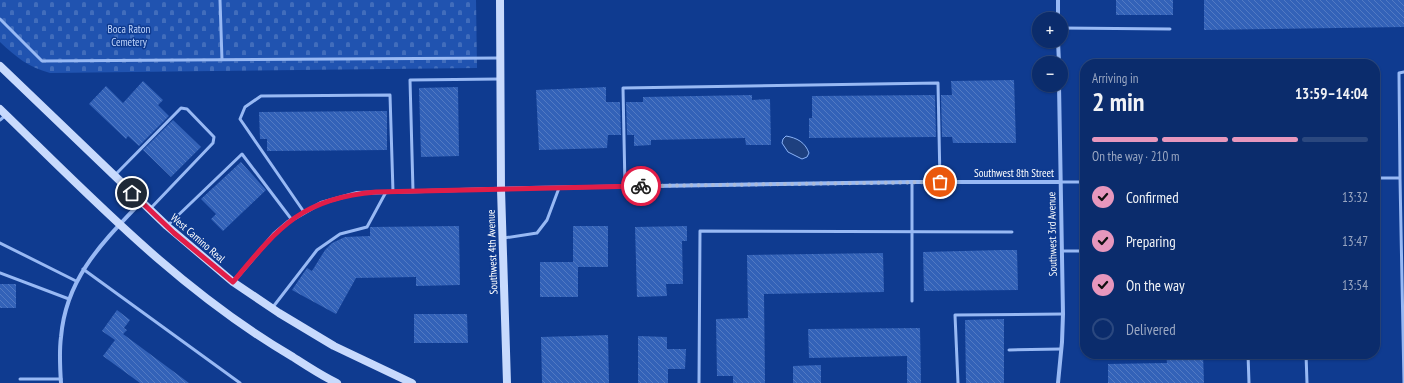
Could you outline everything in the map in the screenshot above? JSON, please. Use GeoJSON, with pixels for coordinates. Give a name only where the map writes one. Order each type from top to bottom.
{"type":"FeatureCollection","features":[{"type":"Feature","properties":{"kind":"street","name":"Southwest 4th Avenue"},"geometry":{"type":"LineString","coordinates":[[500,0],[501,189],[507,383]]}},
{"type":"Feature","properties":{"kind":"street"},"geometry":{"type":"LineString","coordinates":[[1058,0],[1058,12]]}},
{"type":"Feature","properties":{"kind":"street","name":"West Camino Real"},"geometry":{"type":"LineString","coordinates":[[0,66],[141,202],[233,282],[271,308],[334,346],[412,383]]}},
{"type":"Feature","properties":{"kind":"street","name":"Southwest 3rd Avenue"},"geometry":{"type":"LineString","coordinates":[[1058,383],[1063,314],[1059,92]]}},
{"type":"Feature","properties":{"kind":"street"},"geometry":{"type":"LineString","coordinates":[[0,109],[3,118],[167,268],[219,310],[273,346],[334,382]]}},
{"type":"Feature","properties":{"kind":"street","name":"Southwest 8th Street"},"geometry":{"type":"LineString","coordinates":[[233,282],[274,234],[292,220],[304,212],[338,197],[357,193],[912,182],[1061,182]]}},
{"type":"Feature","properties":{"kind":"street"},"geometry":{"type":"LineString","coordinates":[[61,381],[61,338],[69,299],[76,281],[98,247],[141,202]]}},
{"type":"Feature","properties":{"kind":"lane"},"geometry":{"type":"LineString","coordinates":[[220,0],[222,60]]}},
{"type":"Feature","properties":{"kind":"lane"},"geometry":{"type":"LineString","coordinates":[[0,19],[42,61],[501,58]]}},
{"type":"Feature","properties":{"kind":"lane"},"geometry":{"type":"LineString","coordinates":[[1068,28],[1170,28]]}},
{"type":"Feature","properties":{"kind":"lane"},"geometry":{"type":"LineString","coordinates":[[1404,72],[1399,73],[1404,383]]}},
{"type":"Feature","properties":{"kind":"lane"},"geometry":{"type":"LineString","coordinates":[[413,191],[410,80],[501,79]]}},
{"type":"Feature","properties":{"kind":"lane"},"geometry":{"type":"LineString","coordinates":[[625,187],[623,88],[938,83],[940,182]]}},
{"type":"Feature","properties":{"kind":"lane"},"geometry":{"type":"LineString","coordinates":[[304,212],[240,119],[245,107],[262,96],[390,95],[393,192]]}},
{"type":"Feature","properties":{"kind":"lane"},"geometry":{"type":"LineString","coordinates":[[114,176],[181,108],[187,109],[214,137],[214,143],[150,210]]}},
{"type":"Feature","properties":{"kind":"lane"},"geometry":{"type":"LineString","coordinates":[[167,226],[242,154],[292,220]]}},
{"type":"Feature","properties":{"kind":"lane"},"geometry":{"type":"LineString","coordinates":[[1380,178],[1400,178]]}},
{"type":"Feature","properties":{"kind":"lane"},"geometry":{"type":"LineString","coordinates":[[912,182],[912,301]]}},
{"type":"Feature","properties":{"kind":"lane"},"geometry":{"type":"LineString","coordinates":[[1061,182],[1080,182]]}},
{"type":"Feature","properties":{"kind":"lane"},"geometry":{"type":"LineString","coordinates":[[503,238],[537,233],[547,220],[559,188]]}},
{"type":"Feature","properties":{"kind":"lane"},"geometry":{"type":"LineString","coordinates":[[271,308],[317,250],[340,234],[367,227],[386,192]]}},
{"type":"Feature","properties":{"kind":"lane"},"geometry":{"type":"LineString","coordinates":[[699,383],[700,231],[1012,232]]}},
{"type":"Feature","properties":{"kind":"lane"},"geometry":{"type":"LineString","coordinates":[[0,243],[76,281]]}},
{"type":"Feature","properties":{"kind":"lane"},"geometry":{"type":"LineString","coordinates":[[1062,251],[1080,251]]}},
{"type":"Feature","properties":{"kind":"lane"},"geometry":{"type":"LineString","coordinates":[[83,269],[240,383]]}},
{"type":"Feature","properties":{"kind":"lane"},"geometry":{"type":"LineString","coordinates":[[0,273],[69,299]]}},
{"type":"Feature","properties":{"kind":"lane"},"geometry":{"type":"LineString","coordinates":[[958,383],[955,314],[1063,314]]}},
{"type":"Feature","properties":{"kind":"lane"},"geometry":{"type":"LineString","coordinates":[[1009,350],[1061,349]]}},
{"type":"Feature","properties":{"kind":"lane"},"geometry":{"type":"LineString","coordinates":[[1248,359],[1249,383]]}},
{"type":"Feature","properties":{"kind":"lane"},"geometry":{"type":"LineString","coordinates":[[1306,359],[1307,383]]}},
{"type":"Feature","properties":{"kind":"lane"},"geometry":{"type":"LineString","coordinates":[[20,379],[61,381]]}},
{"type":"Feature","properties":{"kind":"green space","name":"Boca Raton Cemetery"},"geometry":{"type":"Polygon","coordinates":[[[0,0],[476,0],[477,68],[50,73],[35,68],[23,61],[0,42],[0,0]]]}},
{"type":"Feature","properties":{"kind":"shaded area"},"geometry":{"type":"Polygon","coordinates":[[[786,136],[797,139],[803,143],[809,153],[807,157],[802,159],[788,152],[782,143],[786,136]]]}},
{"type":"Feature","properties":{"kind":"building"},"geometry":{"type":"Polygon","coordinates":[[[1116,0],[1173,0],[1173,15],[1116,15],[1116,0]]]}},
{"type":"Feature","properties":{"kind":"building"},"geometry":{"type":"Polygon","coordinates":[[[1204,0],[1404,0],[1404,27],[1204,30],[1204,0]]]}},
{"type":"Feature","properties":{"kind":"building"},"geometry":{"type":"Polygon","coordinates":[[[1014,80],[1016,143],[953,143],[952,137],[942,137],[941,95],[952,95],[951,81],[1014,80]]]}},
{"type":"Feature","properties":{"kind":"building"},"geometry":{"type":"Polygon","coordinates":[[[143,81],[163,100],[158,105],[169,116],[139,146],[128,136],[126,139],[89,104],[106,86],[123,103],[143,81]]]}},
{"type":"Feature","properties":{"kind":"building"},"geometry":{"type":"Polygon","coordinates":[[[458,87],[459,156],[421,157],[419,88],[458,87]]]}},
{"type":"Feature","properties":{"kind":"building"},"geometry":{"type":"Polygon","coordinates":[[[606,87],[606,102],[620,102],[621,135],[608,135],[607,148],[539,150],[536,90],[606,87]]]}},
{"type":"Feature","properties":{"kind":"building"},"geometry":{"type":"Polygon","coordinates":[[[752,95],[752,100],[770,99],[771,145],[746,145],[745,138],[651,140],[651,145],[634,146],[634,135],[627,135],[626,102],[643,102],[643,97],[752,95]]]}},
{"type":"Feature","properties":{"kind":"building"},"geometry":{"type":"Polygon","coordinates":[[[935,95],[936,137],[809,138],[809,118],[812,118],[812,96],[935,95]]]}},
{"type":"Feature","properties":{"kind":"building"},"geometry":{"type":"Polygon","coordinates":[[[387,111],[387,150],[267,151],[267,139],[260,139],[259,112],[387,111]]]}},
{"type":"Feature","properties":{"kind":"building"},"geometry":{"type":"Polygon","coordinates":[[[173,120],[201,147],[171,177],[143,150],[173,120]]]}},
{"type":"Feature","properties":{"kind":"building"},"geometry":{"type":"Polygon","coordinates":[[[241,162],[266,190],[223,231],[211,219],[216,214],[201,199],[241,162]]]}},
{"type":"Feature","properties":{"kind":"building"},"geometry":{"type":"Polygon","coordinates":[[[459,226],[460,285],[416,286],[416,277],[356,278],[336,314],[292,290],[307,268],[312,271],[325,250],[332,243],[345,237],[370,236],[370,227],[459,226]]]}},
{"type":"Feature","properties":{"kind":"building"},"geometry":{"type":"Polygon","coordinates":[[[573,226],[608,226],[608,267],[578,267],[578,297],[540,297],[540,262],[573,262],[573,226]]]}},
{"type":"Feature","properties":{"kind":"building"},"geometry":{"type":"Polygon","coordinates":[[[687,226],[687,241],[682,241],[683,284],[666,284],[667,296],[637,297],[635,227],[687,226]]]}},
{"type":"Feature","properties":{"kind":"building"},"geometry":{"type":"Polygon","coordinates":[[[1017,250],[1018,290],[924,291],[923,252],[1017,250]]]}},
{"type":"Feature","properties":{"kind":"building"},"geometry":{"type":"Polygon","coordinates":[[[883,253],[884,292],[764,294],[765,383],[733,383],[733,376],[717,376],[716,319],[748,318],[747,255],[883,253]]]}},
{"type":"Feature","properties":{"kind":"building"},"geometry":{"type":"Polygon","coordinates":[[[0,284],[16,284],[16,308],[0,308],[0,284]]]}},
{"type":"Feature","properties":{"kind":"building"},"geometry":{"type":"Polygon","coordinates":[[[117,310],[130,320],[124,328],[127,330],[123,334],[189,383],[140,383],[103,356],[115,340],[102,331],[117,310]]]}},
{"type":"Feature","properties":{"kind":"building"},"geometry":{"type":"Polygon","coordinates":[[[414,314],[467,314],[468,343],[414,343],[414,314]]]}},
{"type":"Feature","properties":{"kind":"building"},"geometry":{"type":"Polygon","coordinates":[[[1004,319],[1004,383],[966,383],[965,320],[1004,319]]]}},
{"type":"Feature","properties":{"kind":"building"},"geometry":{"type":"Polygon","coordinates":[[[920,328],[921,383],[907,383],[907,356],[809,358],[808,329],[920,328]]]}},
{"type":"Feature","properties":{"kind":"building"},"geometry":{"type":"Polygon","coordinates":[[[608,335],[609,383],[542,383],[541,337],[608,335]]]}},
{"type":"Feature","properties":{"kind":"building"},"geometry":{"type":"Polygon","coordinates":[[[638,336],[667,337],[667,349],[686,349],[685,369],[668,369],[668,383],[638,383],[638,336]]]}},
{"type":"Feature","properties":{"kind":"building"},"geometry":{"type":"Polygon","coordinates":[[[1167,359],[1203,359],[1204,383],[1108,383],[1108,364],[1167,363],[1167,359]]]}},
{"type":"Feature","properties":{"kind":"building"},"geometry":{"type":"Polygon","coordinates":[[[821,365],[821,383],[793,383],[793,366],[821,365]]]}},
{"type":"Feature","properties":{"kind":"way so far"},"geometry":{"type":"LineString","coordinates":[[641,186],[940,182]]}},
{"type":"Feature","properties":{"kind":"route"},"geometry":{"type":"LineString","coordinates":[[132,193],[200,256],[233,282],[261,248],[288,222],[321,203],[338,197],[357,193],[376,192],[641,186]]}}]}
